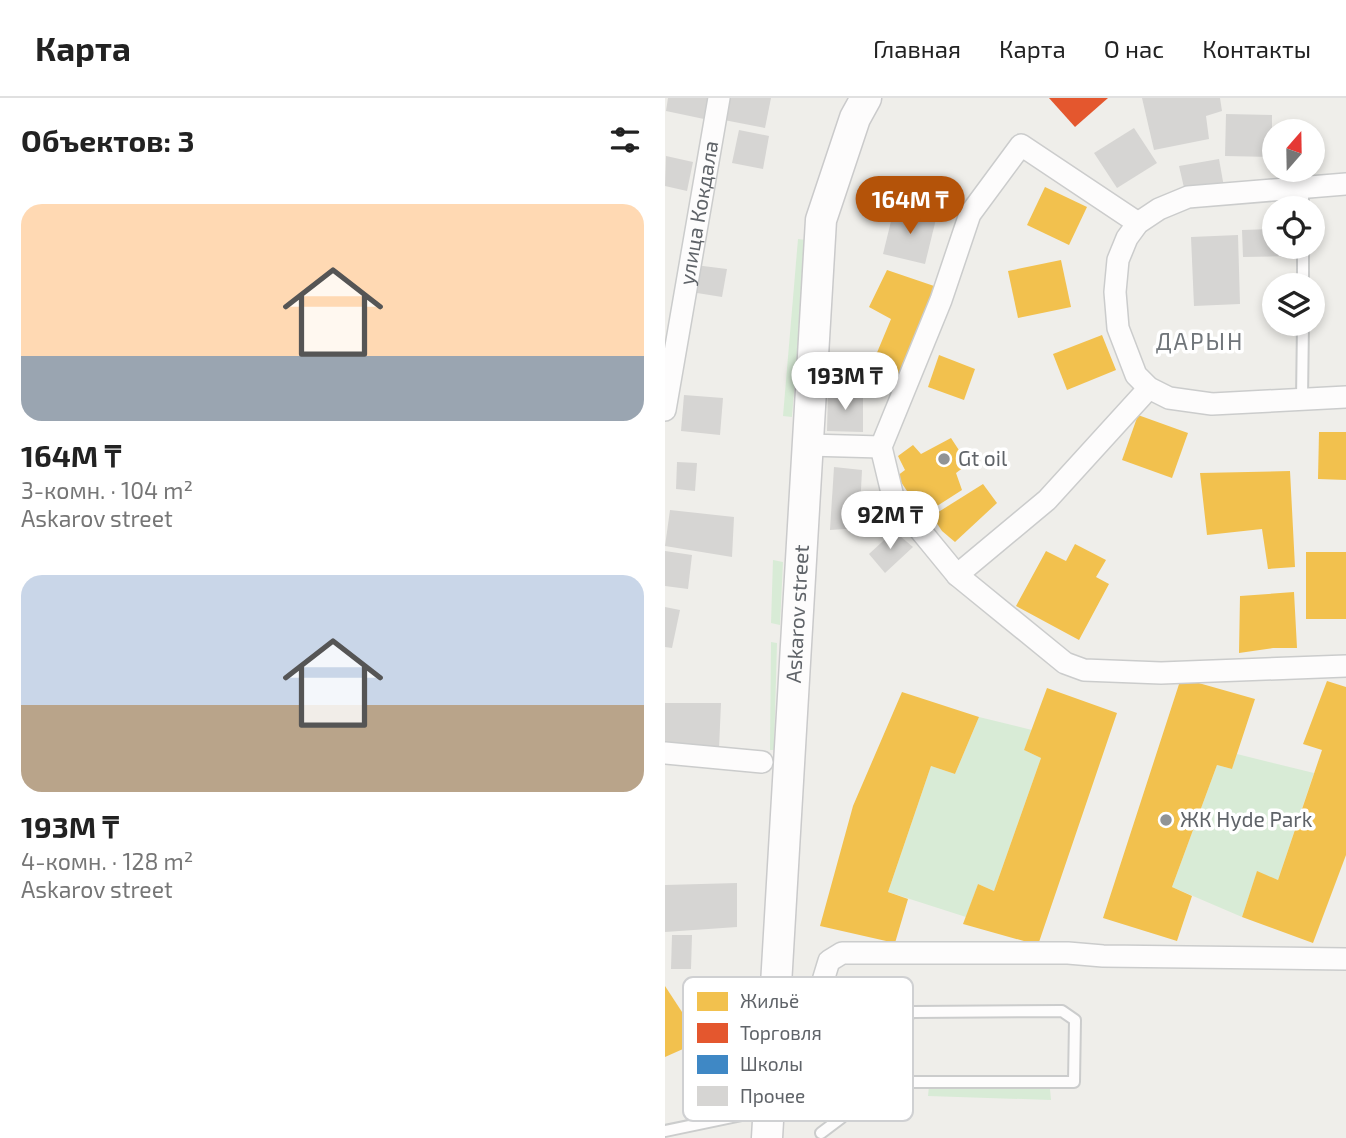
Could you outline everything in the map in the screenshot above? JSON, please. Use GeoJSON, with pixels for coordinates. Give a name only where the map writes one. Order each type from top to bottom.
{"type":"FeatureCollection","features":[{"type":"Feature","properties":{"kind":"street","name":"улица Кокдала"},"geometry":{"type":"LineString","coordinates":[[665,410],[719,98]]}},
{"type":"Feature","properties":{"kind":"street","name":"Askarov street"},"geometry":{"type":"LineString","coordinates":[[777,977],[821,220],[855,118],[866,98]]}},
{"type":"Feature","properties":{"kind":"street"},"geometry":{"type":"LineString","coordinates":[[1138,223],[1021,145],[970,214],[941,300],[881,447],[893,497],[957,575],[1065,663],[1084,670],[1161,673],[1346,666]]}},
{"type":"Feature","properties":{"kind":"street"},"geometry":{"type":"LineString","coordinates":[[1309,196],[1346,184]]}},
{"type":"Feature","properties":{"kind":"street"},"geometry":{"type":"LineString","coordinates":[[1262,198],[1188,197],[1159,209],[1138,223],[1126,238],[1118,260],[1115,292],[1118,328],[1126,354],[1136,375],[1149,388],[1168,398],[1193,403],[1346,397]]}},
{"type":"Feature","properties":{"kind":"street"},"geometry":{"type":"LineString","coordinates":[[957,575],[1047,500],[1149,388]]}},
{"type":"Feature","properties":{"kind":"street"},"geometry":{"type":"LineString","coordinates":[[808,445],[881,447]]}},
{"type":"Feature","properties":{"kind":"street"},"geometry":{"type":"LineString","coordinates":[[665,753],[762,762]]}},
{"type":"Feature","properties":{"kind":"street"},"geometry":{"type":"LineString","coordinates":[[824,977],[829,961],[842,953],[1068,953],[1103,956],[1346,959]]}},
{"type":"Feature","properties":{"kind":"lane"},"geometry":{"type":"LineString","coordinates":[[1303,336],[1303,398]]}},
{"type":"Feature","properties":{"kind":"lane"},"geometry":{"type":"LineString","coordinates":[[913,1012],[1062,1011],[1075,1020],[1074,1082],[913,1082]]}},
{"type":"Feature","properties":{"kind":"lane"},"geometry":{"type":"LineString","coordinates":[[821,1133],[837,1121]]}},
{"type":"Feature","properties":{"kind":"lane"},"geometry":{"type":"LineString","coordinates":[[665,1131],[768,1124]]}},
{"type":"Feature","properties":{"kind":"green space"},"geometry":{"type":"Polygon","coordinates":[[[798,239],[806,240],[792,417],[783,416],[798,239]]]}},
{"type":"Feature","properties":{"kind":"green space"},"geometry":{"type":"Polygon","coordinates":[[[773,560],[783,562],[780,625],[771,623],[773,560]]]}},
{"type":"Feature","properties":{"kind":"green space"},"geometry":{"type":"Polygon","coordinates":[[[771,642],[777,643],[774,750],[770,750],[771,642]]]}},
{"type":"Feature","properties":{"kind":"green space"},"geometry":{"type":"Polygon","coordinates":[[[979,717],[1032,730],[1024,750],[1041,758],[994,891],[978,884],[966,917],[888,892],[931,766],[955,774],[979,717]]]}},
{"type":"Feature","properties":{"kind":"green space"},"geometry":{"type":"Polygon","coordinates":[[[1237,754],[1314,773],[1278,880],[1257,872],[1242,917],[1172,887],[1217,765],[1232,769],[1237,754]]]}},
{"type":"Feature","properties":{"kind":"green space"},"geometry":{"type":"Polygon","coordinates":[[[929,1086],[1050,1089],[1051,1100],[928,1096],[929,1086]]]}},
{"type":"Feature","properties":{"kind":"building: Жильё"},"geometry":{"type":"Polygon","coordinates":[[[1045,187],[1087,207],[1069,245],[1027,225],[1045,187]]]}},
{"type":"Feature","properties":{"kind":"building: Жильё"},"geometry":{"type":"Polygon","coordinates":[[[1061,260],[1071,307],[1018,318],[1008,271],[1061,260]]]}},
{"type":"Feature","properties":{"kind":"building: Жильё"},"geometry":{"type":"Polygon","coordinates":[[[887,270],[937,287],[917,330],[896,390],[866,379],[891,319],[869,307],[887,270]]]}},
{"type":"Feature","properties":{"kind":"building: Жильё"},"geometry":{"type":"Polygon","coordinates":[[[1102,335],[1116,370],[1067,390],[1053,354],[1102,335]]]}},
{"type":"Feature","properties":{"kind":"building: Жильё"},"geometry":{"type":"Polygon","coordinates":[[[939,355],[975,369],[964,400],[928,387],[939,355]]]}},
{"type":"Feature","properties":{"kind":"building: Жильё"},"geometry":{"type":"Polygon","coordinates":[[[1138,415],[1188,433],[1172,478],[1122,460],[1138,415]]]}},
{"type":"Feature","properties":{"kind":"building: Жильё"},"geometry":{"type":"Polygon","coordinates":[[[1319,432],[1346,432],[1346,480],[1318,479],[1319,432]]]}},
{"type":"Feature","properties":{"kind":"building: Жильё"},"geometry":{"type":"Polygon","coordinates":[[[951,438],[968,464],[956,473],[962,490],[923,515],[897,476],[905,470],[898,456],[913,445],[921,454],[951,438]]]}},
{"type":"Feature","properties":{"kind":"building: Жильё"},"geometry":{"type":"Polygon","coordinates":[[[1290,471],[1295,567],[1268,569],[1262,529],[1207,535],[1200,473],[1290,471]]]}},
{"type":"Feature","properties":{"kind":"building: Жильё"},"geometry":{"type":"Polygon","coordinates":[[[983,484],[997,503],[955,542],[942,531],[932,516],[983,484]]]}},
{"type":"Feature","properties":{"kind":"building: Жильё"},"geometry":{"type":"Polygon","coordinates":[[[1075,544],[1106,560],[1096,577],[1109,584],[1079,640],[1016,606],[1046,551],[1066,561],[1075,544]]]}},
{"type":"Feature","properties":{"kind":"building: Жильё"},"geometry":{"type":"Polygon","coordinates":[[[1306,552],[1346,552],[1346,619],[1306,619],[1306,552]]]}},
{"type":"Feature","properties":{"kind":"building: Жильё"},"geometry":{"type":"Polygon","coordinates":[[[1294,592],[1297,648],[1239,653],[1240,596],[1294,592]]]}},
{"type":"Feature","properties":{"kind":"building: Жильё","name":"ЖК Hyde Park"},"geometry":{"type":"Polygon","coordinates":[[[1181,678],[1255,699],[1232,769],[1217,765],[1172,887],[1192,896],[1177,941],[1103,918],[1181,678]]]}},
{"type":"Feature","properties":{"kind":"building: Жильё","name":"ЖК Hyde Park"},"geometry":{"type":"Polygon","coordinates":[[[1327,681],[1346,687],[1346,855],[1313,943],[1242,917],[1257,871],[1278,880],[1322,750],[1303,744],[1327,681]]]}},
{"type":"Feature","properties":{"kind":"building: Жильё"},"geometry":{"type":"Polygon","coordinates":[[[1047,688],[1117,713],[1038,945],[963,924],[978,884],[994,891],[1041,758],[1024,750],[1047,688]]]}},
{"type":"Feature","properties":{"kind":"building: Жильё"},"geometry":{"type":"Polygon","coordinates":[[[902,692],[979,717],[955,774],[931,766],[888,892],[908,899],[895,943],[820,926],[853,806],[902,692]]]}},
{"type":"Feature","properties":{"kind":"building: Жильё"},"geometry":{"type":"Polygon","coordinates":[[[665,986],[683,1014],[683,1049],[665,1057],[665,986]]]}},
{"type":"Feature","properties":{"kind":"building: Торговля"},"geometry":{"type":"Polygon","coordinates":[[[1049,98],[1108,98],[1075,127],[1049,98]]]}},
{"type":"Feature","properties":{"kind":"building: Прочее"},"geometry":{"type":"Polygon","coordinates":[[[668,98],[708,98],[704,119],[666,111],[668,98]]]}},
{"type":"Feature","properties":{"kind":"building: Прочее"},"geometry":{"type":"Polygon","coordinates":[[[728,98],[771,98],[765,128],[724,120],[728,98]]]}},
{"type":"Feature","properties":{"kind":"building: Прочее"},"geometry":{"type":"Polygon","coordinates":[[[1142,98],[1220,98],[1222,111],[1206,116],[1209,139],[1154,150],[1142,98]]]}},
{"type":"Feature","properties":{"kind":"building: Прочее"},"geometry":{"type":"Polygon","coordinates":[[[1226,114],[1272,115],[1272,119],[1262,119],[1262,157],[1225,156],[1226,114]]]}},
{"type":"Feature","properties":{"kind":"building: Прочее"},"geometry":{"type":"Polygon","coordinates":[[[1134,128],[1157,163],[1117,188],[1094,153],[1134,128]]]}},
{"type":"Feature","properties":{"kind":"building: Прочее"},"geometry":{"type":"Polygon","coordinates":[[[739,130],[769,136],[763,169],[732,163],[739,130]]]}},
{"type":"Feature","properties":{"kind":"building: Прочее"},"geometry":{"type":"Polygon","coordinates":[[[666,156],[693,162],[687,191],[665,186],[666,156]]]}},
{"type":"Feature","properties":{"kind":"building: Прочее"},"geometry":{"type":"Polygon","coordinates":[[[1219,159],[1224,187],[1185,192],[1179,166],[1219,159]]]}},
{"type":"Feature","properties":{"kind":"building: Прочее"},"geometry":{"type":"Polygon","coordinates":[[[894,209],[936,219],[925,264],[883,254],[894,209]]]}},
{"type":"Feature","properties":{"kind":"building: Прочее"},"geometry":{"type":"Polygon","coordinates":[[[1262,229],[1262,257],[1243,257],[1242,230],[1262,229]]]}},
{"type":"Feature","properties":{"kind":"building: Прочее"},"geometry":{"type":"Polygon","coordinates":[[[1238,235],[1240,304],[1194,306],[1191,237],[1238,235]]]}},
{"type":"Feature","properties":{"kind":"building: Прочее"},"geometry":{"type":"Polygon","coordinates":[[[695,265],[727,269],[722,297],[691,292],[695,265]]]}},
{"type":"Feature","properties":{"kind":"building: Прочее"},"geometry":{"type":"Polygon","coordinates":[[[828,392],[863,392],[863,432],[827,431],[828,392]]]}},
{"type":"Feature","properties":{"kind":"building: Прочее"},"geometry":{"type":"Polygon","coordinates":[[[684,395],[723,398],[720,435],[681,431],[684,395]]]}},
{"type":"Feature","properties":{"kind":"building: Прочее"},"geometry":{"type":"Polygon","coordinates":[[[677,462],[697,463],[695,491],[676,489],[677,462]]]}},
{"type":"Feature","properties":{"kind":"building: Прочее"},"geometry":{"type":"Polygon","coordinates":[[[834,467],[862,470],[859,528],[830,530],[834,467]]]}},
{"type":"Feature","properties":{"kind":"building: Прочее"},"geometry":{"type":"Polygon","coordinates":[[[670,510],[734,517],[732,557],[665,546],[670,510]]]}},
{"type":"Feature","properties":{"kind":"building: Прочее"},"geometry":{"type":"Polygon","coordinates":[[[894,531],[913,547],[885,573],[869,554],[894,531]]]}},
{"type":"Feature","properties":{"kind":"building: Прочее"},"geometry":{"type":"Polygon","coordinates":[[[665,551],[692,555],[688,589],[665,586],[665,551]]]}},
{"type":"Feature","properties":{"kind":"building: Прочее"},"geometry":{"type":"Polygon","coordinates":[[[665,607],[680,610],[672,648],[665,647],[665,607]]]}},
{"type":"Feature","properties":{"kind":"building: Прочее"},"geometry":{"type":"Polygon","coordinates":[[[665,703],[721,703],[719,749],[665,746],[665,703]]]}},
{"type":"Feature","properties":{"kind":"building: Прочее"},"geometry":{"type":"Polygon","coordinates":[[[737,883],[737,927],[665,932],[665,885],[737,883]]]}},
{"type":"Feature","properties":{"kind":"building: Прочее"},"geometry":{"type":"Polygon","coordinates":[[[672,935],[692,935],[691,969],[671,969],[672,935]]]}},
{"type":"Feature","properties":{"kind":"place","name":"Gt oil"},"geometry":{"type":"Point","coordinates":[944,459]}},
{"type":"Feature","properties":{"kind":"place","name":"ЖК Hyde Park"},"geometry":{"type":"Point","coordinates":[1166,820]}},
{"type":"Feature","properties":{"kind":"district","name":"ДАРЫН"},"geometry":{"type":"Point","coordinates":[1200,342]}}]}
